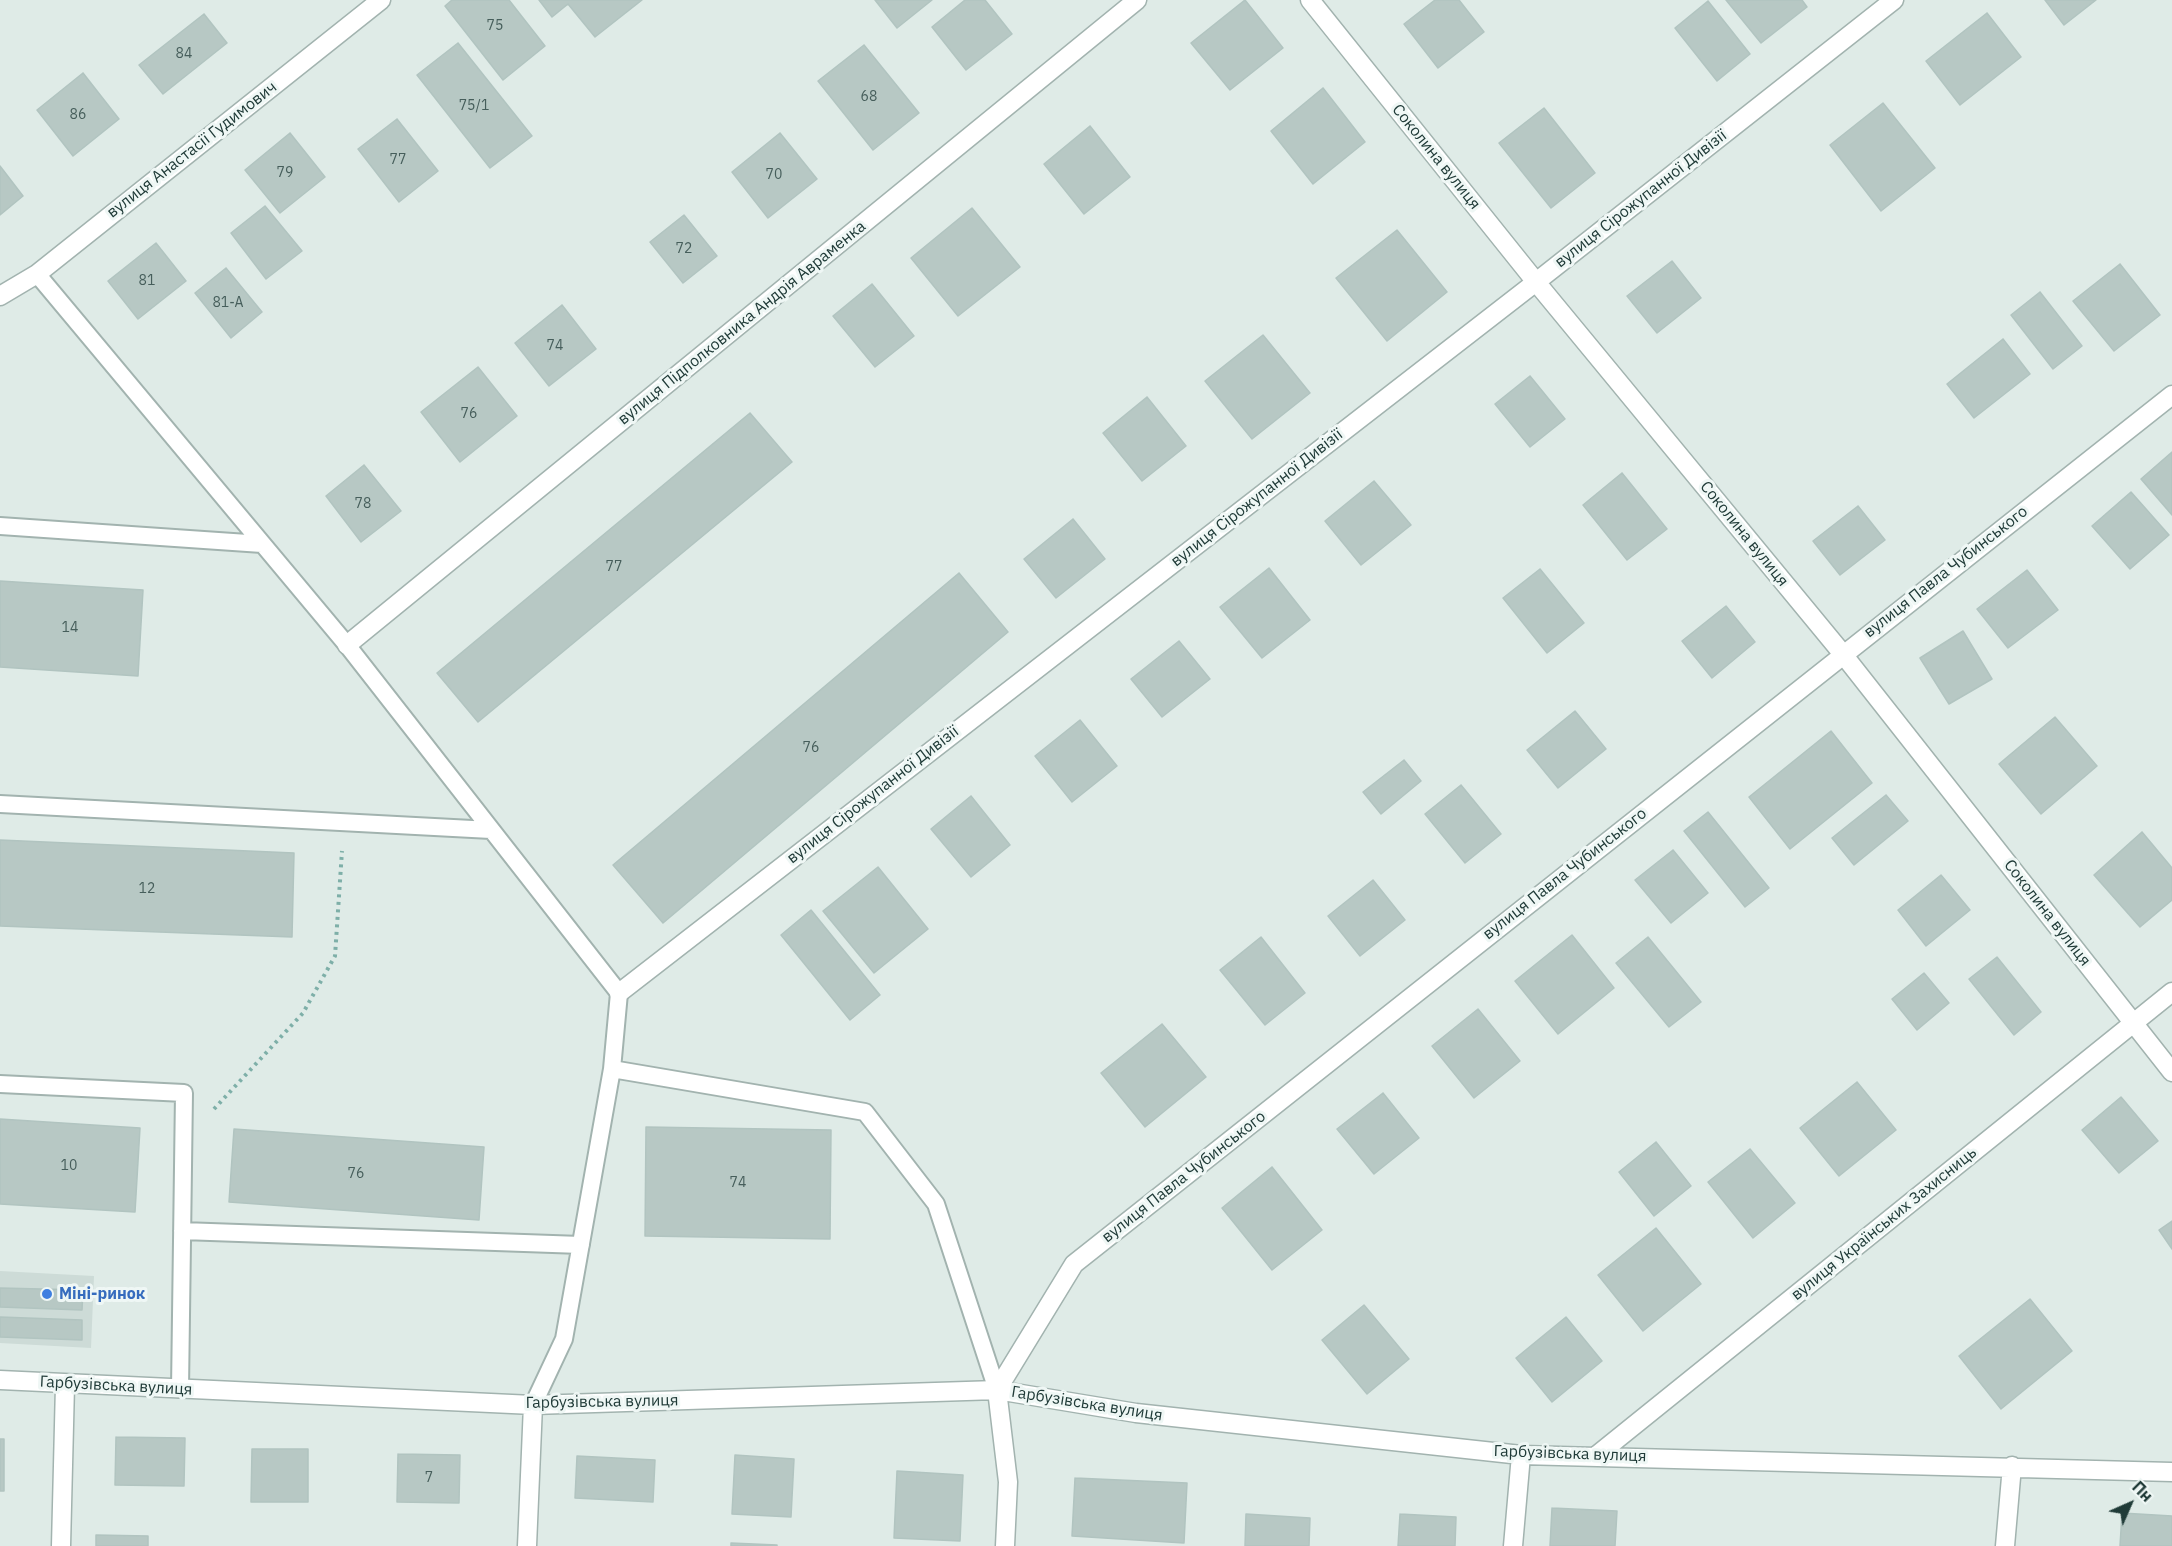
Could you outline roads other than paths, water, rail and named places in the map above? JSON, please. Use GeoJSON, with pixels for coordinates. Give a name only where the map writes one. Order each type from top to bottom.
{"type":"FeatureCollection","features":[{"type":"Feature","properties":{"kind":"street","name":"вулиця Анастасії Гудимович"},"geometry":{"type":"LineString","coordinates":[[0,296],[37,274],[381,0]]}},
{"type":"Feature","properties":{"kind":"street","name":"вулиця Підполковника Андрія Авраменка"},"geometry":{"type":"LineString","coordinates":[[347,645],[1137,0]]}},
{"type":"Feature","properties":{"kind":"street","name":"Соколина вулиця"},"geometry":{"type":"LineString","coordinates":[[1310,0],[1536,282],[1842,653],[2172,1072]]}},
{"type":"Feature","properties":{"kind":"street","name":"вулиця Сірожупанної Дивізії"},"geometry":{"type":"LineString","coordinates":[[619,993],[1536,282],[1894,0]]}},
{"type":"Feature","properties":{"kind":"street","name":"вулиця Павла Чубинського"},"geometry":{"type":"LineString","coordinates":[[997,1390],[1074,1264],[1842,653],[2172,395]]}},
{"type":"Feature","properties":{"kind":"street","name":"вулиця Українських Захисниць"},"geometry":{"type":"LineString","coordinates":[[1596,1456],[2172,992]]}},
{"type":"Feature","properties":{"kind":"street","name":"Гарбузівська вулиця"},"geometry":{"type":"LineString","coordinates":[[0,1380],[65,1385],[533,1405],[997,1390],[1136,1413],[1521,1455],[2012,1466],[2172,1472]]}},
{"type":"Feature","properties":{"kind":"street"},"geometry":{"type":"LineString","coordinates":[[60,1546],[65,1385]]}},
{"type":"Feature","properties":{"kind":"street"},"geometry":{"type":"LineString","coordinates":[[997,1390],[1008,1482],[1005,1546]]}},
{"type":"Feature","properties":{"kind":"street"},"geometry":{"type":"LineString","coordinates":[[527,1546],[533,1405]]}},
{"type":"Feature","properties":{"kind":"street"},"geometry":{"type":"LineString","coordinates":[[1513,1546],[1521,1455]]}},
{"type":"Feature","properties":{"kind":"street"},"geometry":{"type":"LineString","coordinates":[[2005,1546],[2012,1466]]}},
{"type":"Feature","properties":{"kind":"lane"},"geometry":{"type":"LineString","coordinates":[[37,274],[347,645],[619,993],[612,1068],[564,1339],[533,1405]]}},
{"type":"Feature","properties":{"kind":"lane"},"geometry":{"type":"LineString","coordinates":[[0,525],[262,544]]}},
{"type":"Feature","properties":{"kind":"lane"},"geometry":{"type":"LineString","coordinates":[[0,804],[492,830]]}},
{"type":"Feature","properties":{"kind":"lane"},"geometry":{"type":"LineString","coordinates":[[612,1068],[864,1112],[936,1204],[997,1390]]}},
{"type":"Feature","properties":{"kind":"lane"},"geometry":{"type":"LineString","coordinates":[[0,1084],[184,1093],[180,1389]]}},
{"type":"Feature","properties":{"kind":"lane"},"geometry":{"type":"LineString","coordinates":[[182,1231],[580,1245]]}},
{"type":"Feature","properties":{"kind":"place","name":"Міні-ринок"},"geometry":{"type":"Point","coordinates":[47,1294]}}]}
